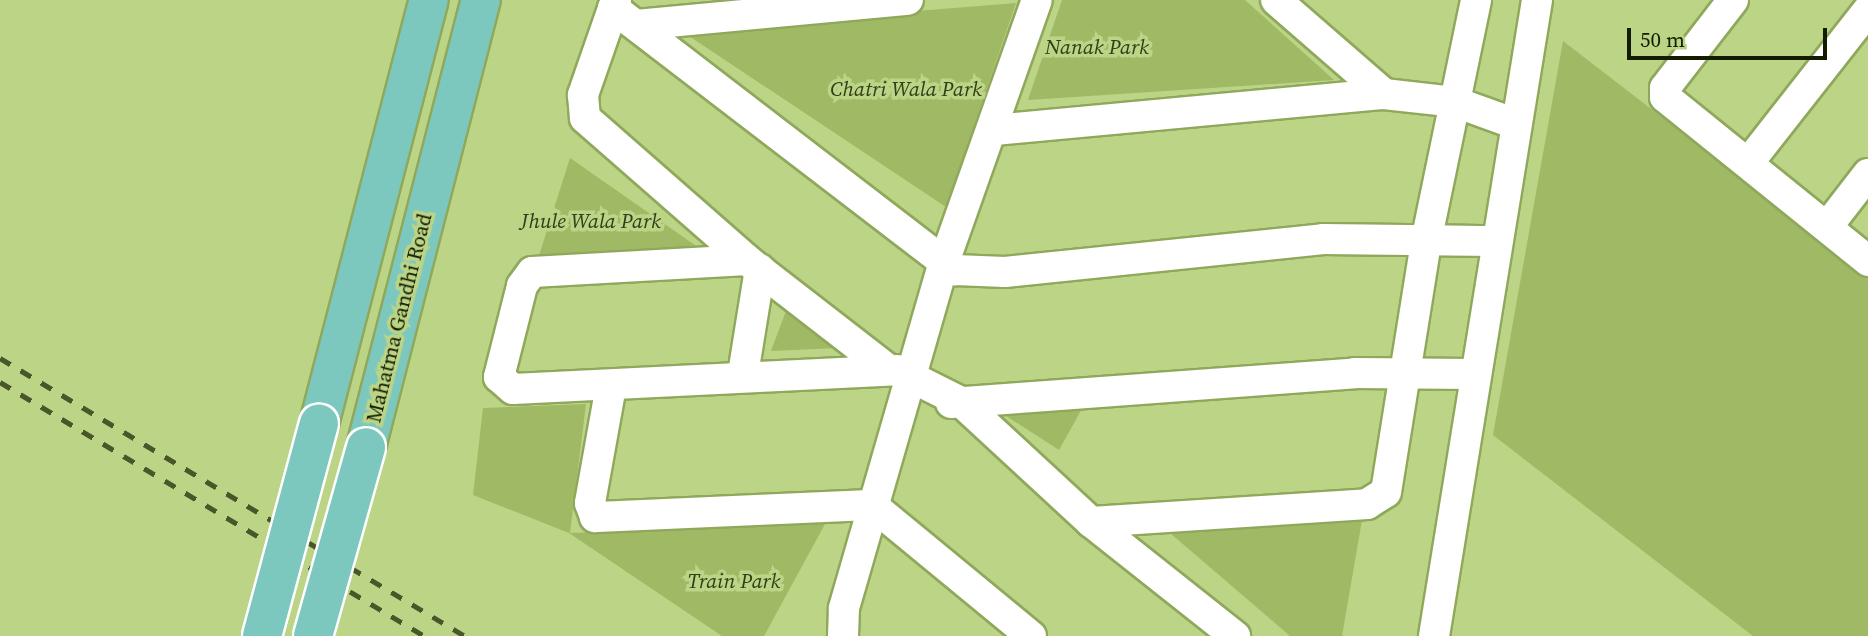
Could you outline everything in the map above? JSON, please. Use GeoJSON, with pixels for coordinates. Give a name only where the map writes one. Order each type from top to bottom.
{"type":"FeatureCollection","features":[{"type":"Feature","properties":{"kind":"main road"},"geometry":{"type":"LineString","coordinates":[[262,636],[429,0]]}},
{"type":"Feature","properties":{"kind":"main road","name":"Mahatma Gandhi Road"},"geometry":{"type":"LineString","coordinates":[[313,636],[481,0]]}},
{"type":"Feature","properties":{"kind":"street"},"geometry":{"type":"LineString","coordinates":[[622,11],[908,0]]}},
{"type":"Feature","properties":{"kind":"street"},"geometry":{"type":"LineString","coordinates":[[843,636],[844,608],[872,505],[902,408],[915,377],[943,265],[994,130],[1037,0]]}},
{"type":"Feature","properties":{"kind":"street"},"geometry":{"type":"LineString","coordinates":[[1276,0],[1384,94]]}},
{"type":"Feature","properties":{"kind":"street"},"geometry":{"type":"LineString","coordinates":[[1091,522],[1377,500],[1391,478],[1427,237],[1476,0]]}},
{"type":"Feature","properties":{"kind":"street"},"geometry":{"type":"LineString","coordinates":[[1434,636],[1474,374],[1537,0]]}},
{"type":"Feature","properties":{"kind":"street"},"geometry":{"type":"LineString","coordinates":[[1733,0],[1664,93],[1868,261]]}},
{"type":"Feature","properties":{"kind":"street"},"geometry":{"type":"LineString","coordinates":[[1749,162],[1868,10]]}},
{"type":"Feature","properties":{"kind":"street"},"geometry":{"type":"LineString","coordinates":[[622,11],[583,95],[585,118],[754,265],[885,367],[915,377],[961,402],[1091,522],[1236,636]]}},
{"type":"Feature","properties":{"kind":"street"},"geometry":{"type":"LineString","coordinates":[[622,11],[943,265],[1005,272],[1261,242],[1427,237],[1497,241]]}},
{"type":"Feature","properties":{"kind":"street"},"geometry":{"type":"LineString","coordinates":[[994,130],[1384,94],[1455,102],[1516,124]]}},
{"type":"Feature","properties":{"kind":"street"},"geometry":{"type":"LineString","coordinates":[[1827,227],[1868,174]]}},
{"type":"Feature","properties":{"kind":"street"},"geometry":{"type":"LineString","coordinates":[[743,374],[754,265]]}},
{"type":"Feature","properties":{"kind":"street"},"geometry":{"type":"LineString","coordinates":[[754,265],[532,272],[526,277],[499,370],[504,385],[611,386],[743,374],[885,367]]}},
{"type":"Feature","properties":{"kind":"street"},"geometry":{"type":"LineString","coordinates":[[902,408],[1407,372],[1474,374]]}},
{"type":"Feature","properties":{"kind":"street"},"geometry":{"type":"LineString","coordinates":[[611,386],[590,503],[595,517],[872,505],[1031,636]]}},
{"type":"Feature","properties":{"kind":"green space","name":"Nanak Park"},"geometry":{"type":"Polygon","coordinates":[[[1062,0],[1245,0],[1334,80],[1028,100],[1062,0]]]}},
{"type":"Feature","properties":{"kind":"green space","name":"Chatri Wala Park"},"geometry":{"type":"Polygon","coordinates":[[[1016,3],[946,207],[680,30],[1016,3]]]}},
{"type":"Feature","properties":{"kind":"green space"},"geometry":{"type":"Polygon","coordinates":[[[1563,41],[1868,276],[1868,636],[1753,636],[1493,435],[1563,41]]]}},
{"type":"Feature","properties":{"kind":"green space","name":"Jhule Wala Park"},"geometry":{"type":"Polygon","coordinates":[[[570,158],[709,255],[537,262],[570,158]]]}},
{"type":"Feature","properties":{"kind":"green space"},"geometry":{"type":"Polygon","coordinates":[[[786,311],[838,348],[771,351],[786,311]]]}},
{"type":"Feature","properties":{"kind":"green space","name":"Train Park"},"geometry":{"type":"Polygon","coordinates":[[[586,404],[570,533],[825,524],[764,636],[722,636],[569,533],[473,495],[483,408],[586,404]]]}},
{"type":"Feature","properties":{"kind":"green space"},"geometry":{"type":"Polygon","coordinates":[[[1084,405],[1059,450],[1003,414],[1084,405]]]}},
{"type":"Feature","properties":{"kind":"green space"},"geometry":{"type":"Polygon","coordinates":[[[1362,520],[1342,636],[1290,636],[1170,533],[1362,520]]]}},
{"type":"Feature","properties":{"kind":"railway"},"geometry":{"type":"LineString","coordinates":[[0,358],[465,636]]}},
{"type":"Feature","properties":{"kind":"railway"},"geometry":{"type":"LineString","coordinates":[[0,382],[424,636]]}}]}
